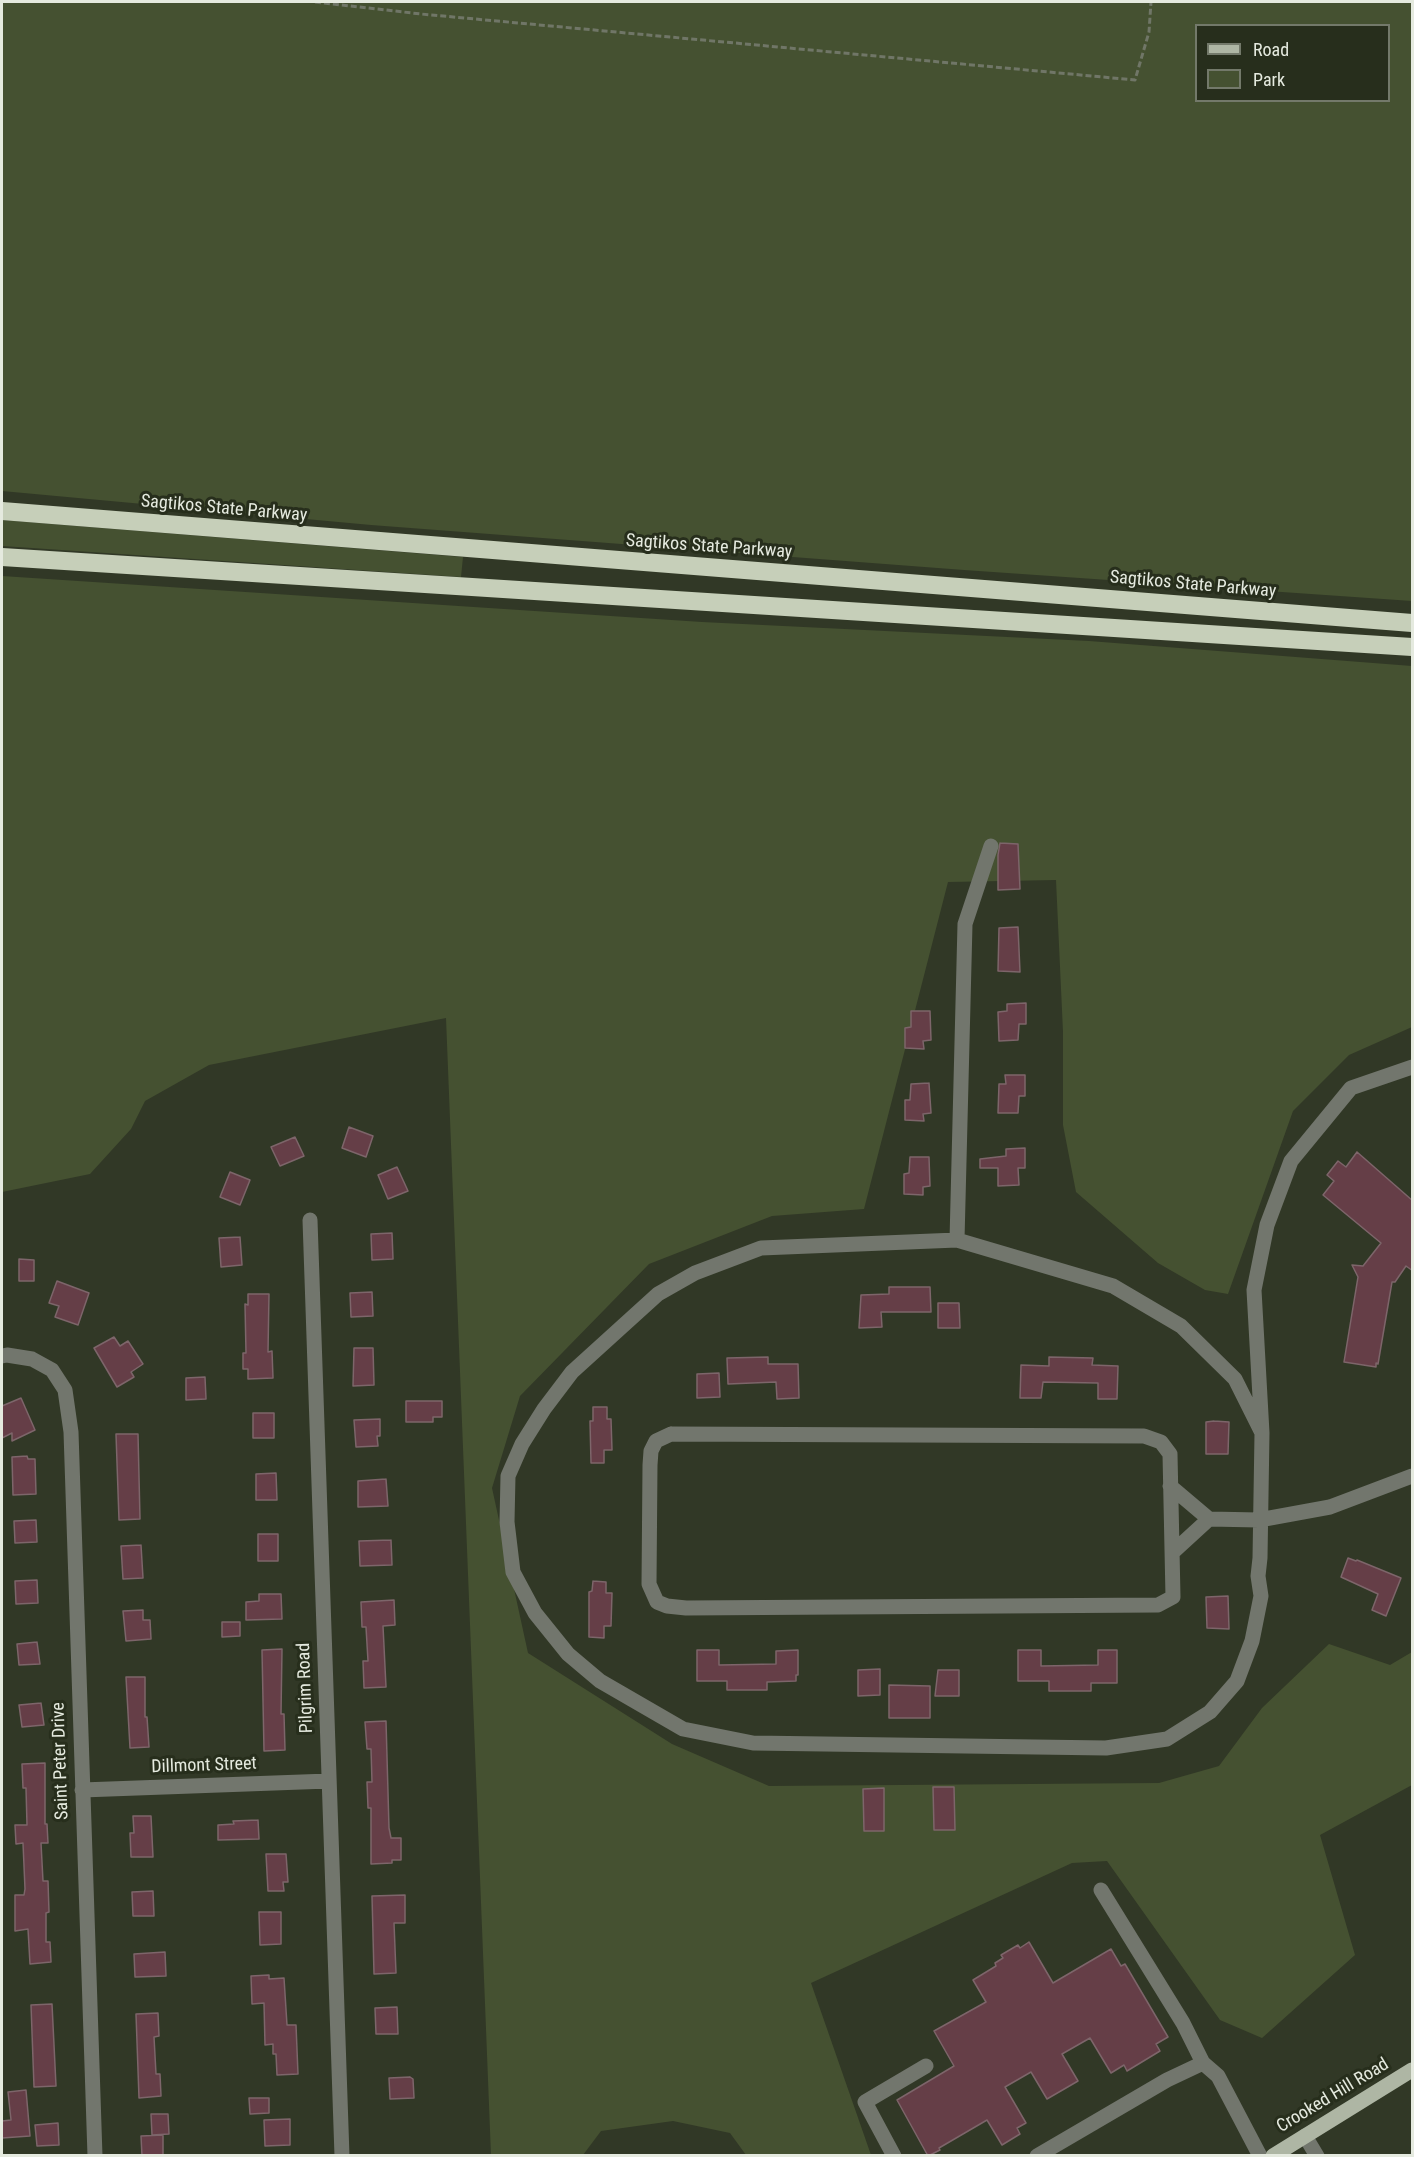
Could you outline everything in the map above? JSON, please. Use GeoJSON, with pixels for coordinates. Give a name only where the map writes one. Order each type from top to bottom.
{"type":"FeatureCollection","features":[{"type":"Feature","properties":{"kind":"highway","name":"Sagtikos State Parkway"},"geometry":{"type":"LineString","coordinates":[[2,511],[1413,623]]}},
{"type":"Feature","properties":{"kind":"highway"},"geometry":{"type":"LineString","coordinates":[[2,557],[1413,647]]}},
{"type":"Feature","properties":{"kind":"main road","name":"Crooked Hill Road"},"geometry":{"type":"LineString","coordinates":[[1273,2156],[1413,2070]]}},
{"type":"Feature","properties":{"kind":"street"},"geometry":{"type":"LineString","coordinates":[[957,1240],[964,924],[991,846]]}},
{"type":"Feature","properties":{"kind":"street"},"geometry":{"type":"LineString","coordinates":[[1262,1433],[1235,1379],[1181,1326],[1113,1286],[957,1240],[761,1248],[694,1273],[658,1294],[572,1372],[544,1409],[522,1444],[508,1476],[507,1522],[513,1572],[535,1613],[568,1654],[600,1681],[683,1729],[753,1743],[1107,1748],[1167,1739],[1210,1712],[1237,1681],[1252,1641],[1261,1596],[1258,1576],[1262,1433],[1254,1290],[1267,1224],[1291,1161],[1351,1088],[1413,1067]]}},
{"type":"Feature","properties":{"kind":"street","name":"Pilgrim Road"},"geometry":{"type":"LineString","coordinates":[[310,1220],[342,2156]]}},
{"type":"Feature","properties":{"kind":"street","name":"Saint Peter Drive"},"geometry":{"type":"LineString","coordinates":[[2,1356],[32,1359],[52,1370],[66,1390],[71,1432],[81,1790],[95,2156]]}},
{"type":"Feature","properties":{"kind":"street"},"geometry":{"type":"LineString","coordinates":[[671,1434],[1144,1436],[1161,1442],[1170,1454],[1170,1486],[1173,1597],[1158,1605],[686,1608],[667,1606],[657,1602],[649,1584],[651,1451],[656,1441],[671,1434]]}},
{"type":"Feature","properties":{"kind":"street"},"geometry":{"type":"LineString","coordinates":[[1170,1486],[1209,1519],[1259,1520],[1330,1507],[1413,1476]]}},
{"type":"Feature","properties":{"kind":"street"},"geometry":{"type":"LineString","coordinates":[[1173,1552],[1209,1519]]}},
{"type":"Feature","properties":{"kind":"street","name":"Dillmont Street"},"geometry":{"type":"LineString","coordinates":[[81,1790],[329,1781]]}},
{"type":"Feature","properties":{"kind":"street"},"geometry":{"type":"LineString","coordinates":[[1101,1890],[1183,2023],[1203,2063],[1218,2076],[1260,2156]]}},
{"type":"Feature","properties":{"kind":"street"},"geometry":{"type":"LineString","coordinates":[[1037,2156],[1167,2080],[1203,2063]]}},
{"type":"Feature","properties":{"kind":"street"},"geometry":{"type":"LineString","coordinates":[[894,2156],[865,2102],[926,2066]]}},
{"type":"Feature","properties":{"kind":"street"},"geometry":{"type":"LineString","coordinates":[[1305,2136],[1317,2156]]}},
{"type":"Feature","properties":{"kind":"path"},"geometry":{"type":"LineString","coordinates":[[315,2],[421,14],[1135,80],[1149,32],[1151,2]]}},
{"type":"Feature","properties":{"kind":"green space"},"geometry":{"type":"Polygon","coordinates":[[[2,2],[1412,2],[1412,601],[371,525],[2,491],[2,2]]]}},
{"type":"Feature","properties":{"kind":"green space"},"geometry":{"type":"Polygon","coordinates":[[[2,520],[463,557],[461,577],[2,546],[2,520]]]}},
{"type":"Feature","properties":{"kind":"green space"},"geometry":{"type":"Polygon","coordinates":[[[2,576],[702,622],[1089,641],[1412,666],[1412,1027],[1349,1055],[1293,1111],[1228,1294],[1205,1290],[1158,1263],[1076,1192],[1063,1125],[1063,1032],[1056,880],[948,882],[864,1209],[772,1216],[649,1264],[520,1396],[492,1488],[528,1653],[672,1744],[769,1786],[1159,1783],[1219,1766],[1262,1708],[1329,1644],[1390,1665],[1412,1652],[1412,1785],[1320,1835],[1355,1955],[1262,2038],[1220,2020],[1107,1861],[1072,1863],[811,1983],[871,2155],[746,2155],[730,2133],[673,2121],[601,2131],[583,2155],[491,2155],[446,1018],[209,1065],[145,1101],[131,1129],[90,1174],[2,1192],[2,576]]]}},
{"type":"Feature","properties":{"kind":"building"},"geometry":{"type":"Polygon","coordinates":[[[1000,843],[1018,844],[1020,889],[998,890],[1000,843]]]}},
{"type":"Feature","properties":{"kind":"building"},"geometry":{"type":"Polygon","coordinates":[[[1018,927],[1020,972],[998,971],[999,928],[1018,927]]]}},
{"type":"Feature","properties":{"kind":"building"},"geometry":{"type":"Polygon","coordinates":[[[1026,1003],[1026,1024],[1019,1024],[1018,1040],[999,1041],[998,1012],[1007,1011],[1007,1004],[1026,1003]]]}},
{"type":"Feature","properties":{"kind":"building"},"geometry":{"type":"Polygon","coordinates":[[[911,1011],[930,1011],[931,1040],[923,1041],[924,1049],[905,1048],[905,1028],[911,1027],[911,1011]]]}},
{"type":"Feature","properties":{"kind":"building"},"geometry":{"type":"Polygon","coordinates":[[[1005,1075],[1025,1075],[1025,1096],[1019,1096],[1018,1113],[998,1113],[999,1084],[1006,1084],[1005,1075]]]}},
{"type":"Feature","properties":{"kind":"building"},"geometry":{"type":"Polygon","coordinates":[[[929,1083],[931,1113],[923,1114],[924,1121],[905,1120],[905,1100],[910,1100],[911,1084],[929,1083]]]}},
{"type":"Feature","properties":{"kind":"building"},"geometry":{"type":"Polygon","coordinates":[[[349,1127],[373,1136],[366,1157],[342,1148],[349,1127]]]}},
{"type":"Feature","properties":{"kind":"building"},"geometry":{"type":"Polygon","coordinates":[[[295,1137],[304,1156],[280,1166],[271,1147],[295,1137]]]}},
{"type":"Feature","properties":{"kind":"building"},"geometry":{"type":"Polygon","coordinates":[[[1025,1148],[1025,1168],[1018,1168],[1019,1185],[998,1186],[998,1168],[980,1168],[980,1159],[1006,1156],[1006,1149],[1025,1148]]]}},
{"type":"Feature","properties":{"kind":"building"},"geometry":{"type":"Polygon","coordinates":[[[1357,1152],[1413,1201],[1413,1271],[1406,1266],[1395,1282],[1392,1282],[1376,1367],[1344,1362],[1358,1277],[1352,1265],[1363,1266],[1381,1243],[1323,1195],[1334,1181],[1327,1175],[1338,1161],[1346,1167],[1357,1152]]]}},
{"type":"Feature","properties":{"kind":"building"},"geometry":{"type":"Polygon","coordinates":[[[910,1157],[929,1157],[930,1186],[923,1187],[923,1195],[904,1194],[904,1174],[909,1173],[910,1157]]]}},
{"type":"Feature","properties":{"kind":"building"},"geometry":{"type":"Polygon","coordinates":[[[397,1167],[408,1191],[388,1199],[378,1175],[397,1167]]]}},
{"type":"Feature","properties":{"kind":"building"},"geometry":{"type":"Polygon","coordinates":[[[230,1172],[250,1180],[240,1205],[220,1197],[230,1172]]]}},
{"type":"Feature","properties":{"kind":"building"},"geometry":{"type":"Polygon","coordinates":[[[392,1233],[393,1259],[372,1260],[371,1234],[392,1233]]]}},
{"type":"Feature","properties":{"kind":"building"},"geometry":{"type":"Polygon","coordinates":[[[240,1237],[242,1265],[221,1267],[219,1238],[240,1237]]]}},
{"type":"Feature","properties":{"kind":"building"},"geometry":{"type":"Polygon","coordinates":[[[19,1259],[34,1260],[34,1281],[19,1281],[19,1259]]]}},
{"type":"Feature","properties":{"kind":"building"},"geometry":{"type":"Polygon","coordinates":[[[57,1281],[89,1293],[78,1325],[55,1317],[59,1306],[49,1303],[57,1281]]]}},
{"type":"Feature","properties":{"kind":"building"},"geometry":{"type":"Polygon","coordinates":[[[889,1287],[930,1287],[931,1312],[881,1312],[882,1327],[859,1328],[861,1295],[889,1294],[889,1287]]]}},
{"type":"Feature","properties":{"kind":"building"},"geometry":{"type":"Polygon","coordinates":[[[372,1292],[373,1316],[351,1317],[350,1293],[372,1292]]]}},
{"type":"Feature","properties":{"kind":"building"},"geometry":{"type":"Polygon","coordinates":[[[248,1294],[269,1294],[268,1352],[272,1351],[273,1378],[248,1379],[248,1369],[243,1369],[243,1353],[246,1353],[245,1304],[248,1305],[248,1294]]]}},
{"type":"Feature","properties":{"kind":"building"},"geometry":{"type":"Polygon","coordinates":[[[938,1303],[959,1303],[960,1328],[938,1328],[938,1303]]]}},
{"type":"Feature","properties":{"kind":"building"},"geometry":{"type":"Polygon","coordinates":[[[114,1337],[120,1346],[128,1341],[143,1364],[131,1372],[134,1377],[117,1387],[94,1348],[114,1337]]]}},
{"type":"Feature","properties":{"kind":"building"},"geometry":{"type":"Polygon","coordinates":[[[354,1348],[373,1348],[374,1385],[353,1386],[354,1348]]]}},
{"type":"Feature","properties":{"kind":"building"},"geometry":{"type":"Polygon","coordinates":[[[768,1357],[768,1364],[798,1364],[799,1398],[777,1399],[776,1382],[728,1384],[727,1358],[768,1357]]]}},
{"type":"Feature","properties":{"kind":"building"},"geometry":{"type":"Polygon","coordinates":[[[1049,1357],[1093,1358],[1092,1365],[1118,1366],[1117,1399],[1098,1399],[1098,1383],[1043,1382],[1041,1398],[1020,1398],[1021,1365],[1049,1366],[1049,1357]]]}},
{"type":"Feature","properties":{"kind":"building"},"geometry":{"type":"Polygon","coordinates":[[[719,1373],[720,1397],[697,1398],[697,1374],[719,1373]]]}},
{"type":"Feature","properties":{"kind":"building"},"geometry":{"type":"Polygon","coordinates":[[[205,1377],[206,1399],[186,1400],[186,1378],[205,1377]]]}},
{"type":"Feature","properties":{"kind":"building"},"geometry":{"type":"Polygon","coordinates":[[[21,1398],[35,1430],[12,1441],[12,1433],[2,1438],[2,1406],[21,1398]]]}},
{"type":"Feature","properties":{"kind":"building"},"geometry":{"type":"Polygon","coordinates":[[[406,1401],[442,1401],[442,1417],[433,1417],[433,1422],[406,1422],[406,1401]]]}},
{"type":"Feature","properties":{"kind":"building"},"geometry":{"type":"Polygon","coordinates":[[[593,1407],[607,1407],[607,1419],[611,1419],[612,1450],[604,1450],[604,1463],[591,1463],[590,1421],[593,1421],[593,1407]]]}},
{"type":"Feature","properties":{"kind":"building"},"geometry":{"type":"Polygon","coordinates":[[[253,1413],[274,1413],[274,1438],[253,1438],[253,1413]]]}},
{"type":"Feature","properties":{"kind":"building"},"geometry":{"type":"Polygon","coordinates":[[[380,1419],[378,1446],[356,1447],[354,1420],[380,1419]]]}},
{"type":"Feature","properties":{"kind":"building"},"geometry":{"type":"Polygon","coordinates":[[[1206,1422],[1229,1422],[1228,1454],[1206,1454],[1206,1422]]]}},
{"type":"Feature","properties":{"kind":"building"},"geometry":{"type":"Polygon","coordinates":[[[116,1434],[138,1434],[140,1519],[119,1520],[116,1434]]]}},
{"type":"Feature","properties":{"kind":"building"},"geometry":{"type":"Polygon","coordinates":[[[27,1456],[28,1459],[35,1459],[36,1494],[13,1495],[12,1457],[27,1456]]]}},
{"type":"Feature","properties":{"kind":"building"},"geometry":{"type":"Polygon","coordinates":[[[276,1473],[277,1500],[256,1500],[256,1474],[276,1473]]]}},
{"type":"Feature","properties":{"kind":"building"},"geometry":{"type":"Polygon","coordinates":[[[386,1479],[388,1506],[358,1507],[358,1481],[386,1479]]]}},
{"type":"Feature","properties":{"kind":"building"},"geometry":{"type":"Polygon","coordinates":[[[36,1520],[37,1542],[15,1543],[14,1521],[36,1520]]]}},
{"type":"Feature","properties":{"kind":"building"},"geometry":{"type":"Polygon","coordinates":[[[258,1534],[278,1534],[278,1561],[258,1561],[258,1534]]]}},
{"type":"Feature","properties":{"kind":"building"},"geometry":{"type":"Polygon","coordinates":[[[391,1540],[392,1565],[360,1566],[359,1541],[391,1540]]]}},
{"type":"Feature","properties":{"kind":"building"},"geometry":{"type":"Polygon","coordinates":[[[141,1545],[143,1578],[123,1579],[121,1546],[141,1545]]]}},
{"type":"Feature","properties":{"kind":"building"},"geometry":{"type":"Polygon","coordinates":[[[1348,1558],[1401,1578],[1386,1616],[1372,1610],[1378,1594],[1341,1577],[1348,1558]]]}},
{"type":"Feature","properties":{"kind":"building"},"geometry":{"type":"Polygon","coordinates":[[[37,1580],[38,1603],[16,1604],[15,1581],[37,1580]]]}},
{"type":"Feature","properties":{"kind":"building"},"geometry":{"type":"Polygon","coordinates":[[[593,1581],[606,1582],[606,1593],[612,1593],[611,1626],[604,1626],[604,1638],[589,1637],[589,1592],[592,1591],[593,1581]]]}},
{"type":"Feature","properties":{"kind":"building"},"geometry":{"type":"Polygon","coordinates":[[[259,1594],[281,1594],[282,1619],[246,1620],[246,1602],[259,1601],[259,1594]]]}},
{"type":"Feature","properties":{"kind":"building"},"geometry":{"type":"Polygon","coordinates":[[[1228,1596],[1229,1629],[1207,1628],[1206,1597],[1228,1596]]]}},
{"type":"Feature","properties":{"kind":"building"},"geometry":{"type":"Polygon","coordinates":[[[394,1600],[395,1625],[383,1626],[386,1687],[364,1688],[363,1661],[368,1661],[366,1627],[362,1627],[361,1602],[394,1600]]]}},
{"type":"Feature","properties":{"kind":"building"},"geometry":{"type":"Polygon","coordinates":[[[143,1610],[143,1620],[150,1620],[151,1639],[126,1641],[123,1611],[143,1610]]]}},
{"type":"Feature","properties":{"kind":"building"},"geometry":{"type":"Polygon","coordinates":[[[222,1622],[240,1622],[240,1636],[222,1637],[222,1622]]]}},
{"type":"Feature","properties":{"kind":"building"},"geometry":{"type":"Polygon","coordinates":[[[37,1642],[40,1664],[19,1665],[17,1644],[37,1642]]]}},
{"type":"Feature","properties":{"kind":"building"},"geometry":{"type":"Polygon","coordinates":[[[282,1649],[281,1714],[284,1714],[285,1750],[264,1751],[262,1650],[282,1649]]]}},
{"type":"Feature","properties":{"kind":"building"},"geometry":{"type":"Polygon","coordinates":[[[697,1650],[719,1650],[719,1665],[776,1664],[776,1651],[798,1650],[798,1675],[796,1675],[796,1681],[767,1682],[767,1690],[727,1690],[727,1681],[697,1681],[697,1650]]]}},
{"type":"Feature","properties":{"kind":"building"},"geometry":{"type":"Polygon","coordinates":[[[1018,1650],[1041,1650],[1041,1666],[1098,1665],[1098,1650],[1117,1650],[1117,1683],[1091,1683],[1091,1691],[1049,1691],[1049,1681],[1018,1681],[1018,1650]]]}},
{"type":"Feature","properties":{"kind":"building"},"geometry":{"type":"Polygon","coordinates":[[[880,1669],[880,1695],[858,1696],[858,1670],[880,1669]]]}},
{"type":"Feature","properties":{"kind":"building"},"geometry":{"type":"Polygon","coordinates":[[[938,1670],[959,1670],[959,1696],[935,1696],[938,1670]]]}},
{"type":"Feature","properties":{"kind":"building"},"geometry":{"type":"Polygon","coordinates":[[[126,1677],[145,1677],[145,1717],[147,1717],[149,1747],[130,1748],[126,1677]]]}},
{"type":"Feature","properties":{"kind":"building"},"geometry":{"type":"Polygon","coordinates":[[[889,1685],[930,1686],[930,1718],[889,1718],[889,1685]]]}},
{"type":"Feature","properties":{"kind":"building"},"geometry":{"type":"Polygon","coordinates":[[[41,1703],[44,1725],[22,1727],[19,1705],[41,1703]]]}},
{"type":"Feature","properties":{"kind":"building"},"geometry":{"type":"Polygon","coordinates":[[[386,1721],[389,1828],[391,1838],[401,1838],[401,1860],[371,1864],[371,1808],[368,1808],[367,1782],[372,1782],[371,1749],[367,1749],[365,1722],[386,1721]]]}},
{"type":"Feature","properties":{"kind":"building"},"geometry":{"type":"Polygon","coordinates":[[[45,1763],[45,1824],[47,1824],[48,1843],[41,1843],[43,1881],[48,1881],[49,1912],[46,1913],[46,1942],[50,1942],[51,1962],[30,1964],[28,1929],[15,1931],[15,1895],[24,1895],[25,1889],[23,1843],[16,1844],[15,1825],[27,1825],[26,1788],[23,1788],[22,1764],[45,1763]]]}},
{"type":"Feature","properties":{"kind":"building"},"geometry":{"type":"Polygon","coordinates":[[[933,1787],[954,1787],[955,1830],[934,1830],[933,1787]]]}},
{"type":"Feature","properties":{"kind":"building"},"geometry":{"type":"Polygon","coordinates":[[[884,1788],[884,1831],[864,1831],[863,1789],[884,1788]]]}},
{"type":"Feature","properties":{"kind":"building"},"geometry":{"type":"Polygon","coordinates":[[[133,1816],[151,1816],[153,1857],[131,1857],[130,1833],[134,1833],[133,1816]]]}},
{"type":"Feature","properties":{"kind":"building"},"geometry":{"type":"Polygon","coordinates":[[[258,1820],[259,1839],[218,1840],[218,1825],[234,1824],[233,1821],[258,1820]]]}},
{"type":"Feature","properties":{"kind":"building"},"geometry":{"type":"Polygon","coordinates":[[[266,1854],[286,1854],[288,1882],[283,1882],[284,1891],[268,1891],[266,1854]]]}},
{"type":"Feature","properties":{"kind":"building"},"geometry":{"type":"Polygon","coordinates":[[[153,1891],[154,1916],[133,1916],[132,1892],[153,1891]]]}},
{"type":"Feature","properties":{"kind":"building"},"geometry":{"type":"Polygon","coordinates":[[[405,1895],[405,1923],[394,1923],[396,1973],[374,1974],[372,1896],[405,1895]]]}},
{"type":"Feature","properties":{"kind":"building"},"geometry":{"type":"Polygon","coordinates":[[[259,1912],[281,1912],[281,1944],[260,1945],[259,1912]]]}},
{"type":"Feature","properties":{"kind":"building"},"geometry":{"type":"Polygon","coordinates":[[[1029,1942],[1053,1983],[1111,1949],[1121,1966],[1125,1964],[1168,2037],[1156,2044],[1160,2051],[1127,2071],[1124,2065],[1111,2073],[1090,2038],[1062,2054],[1078,2081],[1047,2099],[1031,2072],[1005,2087],[1026,2123],[1017,2128],[1020,2134],[1002,2145],[987,2120],[928,2156],[897,2100],[954,2066],[934,2031],[986,2002],[973,1980],[996,1966],[995,1963],[1003,1958],[1001,1955],[1018,1945],[1020,1948],[1029,1942]]]}},
{"type":"Feature","properties":{"kind":"building"},"geometry":{"type":"Polygon","coordinates":[[[165,1952],[166,1976],[135,1977],[134,1954],[165,1952]]]}},
{"type":"Feature","properties":{"kind":"building"},"geometry":{"type":"Polygon","coordinates":[[[269,1975],[269,1979],[284,1978],[287,2025],[296,2025],[298,2074],[277,2075],[273,2044],[265,2045],[264,2003],[252,2004],[251,1976],[269,1975]]]}},
{"type":"Feature","properties":{"kind":"building"},"geometry":{"type":"Polygon","coordinates":[[[52,2004],[56,2086],[34,2087],[31,2005],[52,2004]]]}},
{"type":"Feature","properties":{"kind":"building"},"geometry":{"type":"Polygon","coordinates":[[[397,2007],[398,2034],[376,2034],[375,2008],[397,2007]]]}},
{"type":"Feature","properties":{"kind":"building"},"geometry":{"type":"Polygon","coordinates":[[[158,2013],[159,2036],[154,2037],[156,2074],[160,2074],[161,2096],[139,2098],[136,2014],[158,2013]]]}},
{"type":"Feature","properties":{"kind":"building"},"geometry":{"type":"Polygon","coordinates":[[[410,2077],[413,2079],[414,2098],[390,2099],[389,2078],[410,2077]]]}},
{"type":"Feature","properties":{"kind":"building"},"geometry":{"type":"Polygon","coordinates":[[[26,2090],[30,2136],[2,2138],[2,2121],[11,2120],[8,2092],[26,2090]]]}},
{"type":"Feature","properties":{"kind":"building"},"geometry":{"type":"Polygon","coordinates":[[[249,2098],[269,2098],[269,2113],[250,2114],[249,2098]]]}},
{"type":"Feature","properties":{"kind":"building"},"geometry":{"type":"Polygon","coordinates":[[[151,2114],[168,2114],[169,2134],[152,2135],[151,2114]]]}},
{"type":"Feature","properties":{"kind":"building"},"geometry":{"type":"Polygon","coordinates":[[[290,2119],[290,2145],[265,2146],[264,2120],[290,2119]]]}},
{"type":"Feature","properties":{"kind":"building"},"geometry":{"type":"Polygon","coordinates":[[[58,2123],[59,2145],[37,2146],[35,2125],[58,2123]]]}},
{"type":"Feature","properties":{"kind":"building"},"geometry":{"type":"Polygon","coordinates":[[[163,2135],[163,2156],[142,2156],[141,2136],[163,2135]]]}}]}
